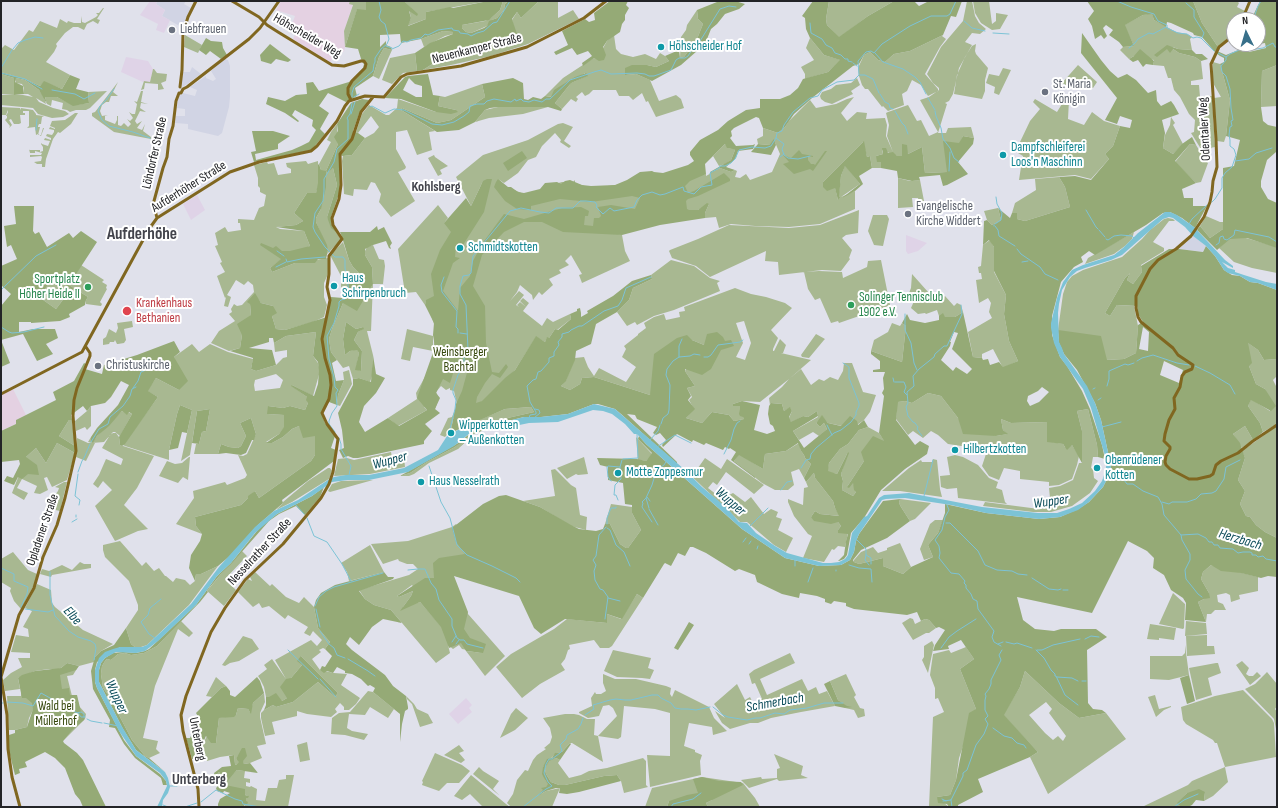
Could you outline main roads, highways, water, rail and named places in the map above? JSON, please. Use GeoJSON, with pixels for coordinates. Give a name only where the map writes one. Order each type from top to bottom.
{"type":"FeatureCollection","features":[{"type":"Feature","properties":{"kind":"main road","name":"Löhdorfer Straße"},"geometry":{"type":"LineString","coordinates":[[157,218],[154,201],[168,154],[176,99],[179,93],[177,89],[181,88],[183,33],[188,17],[196,1]]}},
{"type":"Feature","properties":{"kind":"main road"},"geometry":{"type":"LineString","coordinates":[[232,1],[264,22]]}},
{"type":"Feature","properties":{"kind":"main road"},"geometry":{"type":"LineString","coordinates":[[181,88],[197,80],[249,39],[264,22],[279,1]]}},
{"type":"Feature","properties":{"kind":"main road","name":"Neuenkamper Straße"},"geometry":{"type":"LineString","coordinates":[[373,96],[380,98],[385,96],[400,79],[407,74],[461,66],[527,47],[582,19],[606,1]]}},
{"type":"Feature","properties":{"kind":"main road"},"geometry":{"type":"LineString","coordinates":[[1245,12],[1250,1]]}},
{"type":"Feature","properties":{"kind":"main road","name":"Höhscheider Weg"},"geometry":{"type":"LineString","coordinates":[[264,22],[332,65],[344,66],[361,61],[365,62],[365,68],[352,81],[348,88],[348,94],[351,100]]}},
{"type":"Feature","properties":{"kind":"main road","name":"Odentaler Weg"},"geometry":{"type":"LineString","coordinates":[[1226,41],[1219,47],[1211,64],[1217,168],[1213,181],[1210,202],[1198,228],[1180,246],[1154,264],[1142,282],[1136,296],[1138,318],[1173,348],[1178,355],[1192,364],[1193,367],[1192,369],[1183,373],[1180,387],[1174,398],[1175,408],[1169,420],[1165,434],[1164,441],[1170,447],[1165,462],[1170,470],[1189,479],[1210,476],[1213,474],[1216,465],[1220,460],[1238,453],[1277,425]]}},
{"type":"Feature","properties":{"kind":"main road"},"geometry":{"type":"LineString","coordinates":[[351,100],[365,96],[373,96],[370,102],[365,96]]}},
{"type":"Feature","properties":{"kind":"main road","name":"Aufderhöher Straße"},"geometry":{"type":"LineString","coordinates":[[86,347],[153,222],[157,218],[230,172],[259,162],[311,151],[317,146],[337,121],[346,104],[351,100]]}},
{"type":"Feature","properties":{"kind":"main road","name":"Nesselrather Straße"},"geometry":{"type":"LineString","coordinates":[[203,653],[216,622],[241,586],[250,574],[285,542],[326,491],[335,466],[338,440],[326,424],[322,413],[329,399],[331,385],[322,339],[330,300],[327,286],[329,256],[342,239],[333,225],[332,218],[339,199],[341,185],[340,154],[352,139],[362,112],[370,102]]}},
{"type":"Feature","properties":{"kind":"main road"},"geometry":{"type":"LineString","coordinates":[[1,394],[80,354],[86,347]]}},
{"type":"Feature","properties":{"kind":"main road","name":"Opladener Straße"},"geometry":{"type":"LineString","coordinates":[[20,807],[12,777],[8,749],[7,715],[1,680],[2,672],[9,655],[20,615],[34,588],[44,556],[57,525],[75,456],[76,442],[73,409],[76,392],[90,356],[90,353],[86,347]]}},
{"type":"Feature","properties":{"kind":"main road","name":"Unterberg"},"geometry":{"type":"LineString","coordinates":[[200,807],[198,789],[183,732],[181,718],[184,702],[203,653]]}},
{"type":"Feature","properties":{"kind":"water"},"geometry":{"type":"Polygon","coordinates":[[[1165,212],[1170,212],[1177,215],[1194,227],[1225,260],[1233,266],[1233,268],[1222,262],[1228,268],[1244,275],[1277,284],[1277,290],[1258,283],[1250,282],[1240,276],[1228,273],[1224,270],[1206,246],[1193,236],[1185,227],[1173,218],[1169,217],[1163,219],[1122,255],[1077,271],[1070,277],[1062,290],[1059,304],[1059,342],[1064,354],[1087,386],[1095,403],[1101,420],[1111,466],[1109,475],[1103,487],[1089,502],[1078,510],[1060,517],[1039,519],[986,513],[951,505],[905,498],[886,499],[882,500],[859,534],[850,560],[841,565],[819,566],[785,558],[742,529],[646,444],[637,434],[634,434],[625,424],[612,414],[593,410],[558,422],[529,423],[505,428],[475,429],[454,446],[408,472],[369,480],[332,482],[312,496],[277,514],[255,533],[231,563],[217,576],[196,605],[158,641],[145,651],[136,653],[116,652],[105,658],[101,663],[99,670],[99,682],[121,725],[136,750],[165,772],[168,778],[170,787],[168,793],[163,800],[162,807],[157,807],[167,786],[166,781],[160,773],[136,756],[119,731],[95,682],[95,670],[99,658],[105,652],[120,647],[142,647],[147,645],[191,604],[219,567],[255,527],[274,511],[298,500],[334,477],[346,475],[369,475],[404,468],[438,450],[449,433],[450,434],[472,423],[504,422],[524,417],[568,414],[594,404],[615,409],[727,508],[739,522],[747,523],[756,533],[787,553],[823,563],[839,562],[845,559],[848,555],[852,533],[864,517],[867,516],[879,498],[884,495],[909,493],[982,507],[1038,513],[1057,513],[1082,503],[1095,491],[1102,481],[1106,469],[1106,459],[1091,408],[1083,389],[1060,357],[1054,343],[1051,323],[1057,298],[1063,282],[1072,270],[1114,255],[1138,233],[1165,212]]]}},
{"type":"Feature","properties":{"kind":"waterway"},"geometry":{"type":"LineString","coordinates":[[352,97],[354,87],[373,71],[375,58],[381,49],[387,44],[389,39],[385,24],[379,17],[381,10],[379,1]]}},
{"type":"Feature","properties":{"kind":"waterway"},"geometry":{"type":"LineString","coordinates":[[392,49],[399,46],[403,41],[407,42],[421,38],[425,34],[428,35],[438,30],[452,28],[460,33],[471,36],[484,31],[493,23],[497,22],[510,1]]}},
{"type":"Feature","properties":{"kind":"waterway"},"geometry":{"type":"LineString","coordinates":[[449,433],[456,400],[453,390],[458,375],[464,366],[464,354],[468,350],[466,305],[460,294],[460,286],[463,276],[471,273],[473,256],[510,211],[521,208],[549,213],[556,208],[573,208],[580,201],[586,201],[595,202],[597,205],[596,207],[603,214],[610,208],[614,211],[634,207],[637,200],[642,195],[652,192],[660,195],[683,187],[684,191],[694,194],[701,187],[712,185],[710,173],[720,166],[725,166],[731,163],[735,159],[739,150],[752,147],[765,148],[771,146],[777,133],[782,131],[784,125],[793,112],[810,98],[818,96],[822,90],[837,82],[854,80],[859,75],[858,61],[866,52],[871,51],[874,53],[882,44],[910,26],[931,16],[947,16],[950,14],[956,1]]}},
{"type":"Feature","properties":{"kind":"waterway"},"geometry":{"type":"LineString","coordinates":[[1117,1],[1154,14],[1158,21],[1167,25],[1167,28],[1178,33],[1187,34],[1193,38],[1201,38],[1214,51]]}},
{"type":"Feature","properties":{"kind":"waterway"},"geometry":{"type":"LineString","coordinates":[[1256,12],[1261,1]]}},
{"type":"Feature","properties":{"kind":"waterway"},"geometry":{"type":"LineString","coordinates":[[1186,3],[1194,10],[1194,17],[1204,33],[1202,38]]}},
{"type":"Feature","properties":{"kind":"waterway"},"geometry":{"type":"LineString","coordinates":[[370,107],[372,106],[385,113],[394,109],[404,110],[432,124],[442,125],[454,122],[464,116],[469,112],[470,106],[484,104],[487,101],[494,99],[511,102],[515,99],[516,101],[521,99],[529,102],[534,100],[542,102],[546,99],[550,99],[570,80],[601,70],[611,74],[637,73],[654,76],[671,70],[676,60],[688,56],[697,42],[700,41],[720,9],[729,6],[736,7]]}},
{"type":"Feature","properties":{"kind":"waterway"},"geometry":{"type":"LineString","coordinates":[[964,21],[972,28],[985,31]]}},
{"type":"Feature","properties":{"kind":"waterway"},"geometry":{"type":"LineString","coordinates":[[810,23],[811,33],[822,39],[826,45],[832,48],[835,53],[852,62]]}},
{"type":"Feature","properties":{"kind":"waterway"},"geometry":{"type":"LineString","coordinates":[[1129,48],[1138,39],[1149,33],[1153,34],[1166,27],[1167,28]]}},
{"type":"Feature","properties":{"kind":"waterway"},"geometry":{"type":"LineString","coordinates":[[993,33],[1009,34]]}},
{"type":"Feature","properties":{"kind":"waterway"},"geometry":{"type":"LineString","coordinates":[[13,49],[18,43],[25,40],[35,37],[43,38]]}},
{"type":"Feature","properties":{"kind":"waterway"},"geometry":{"type":"LineString","coordinates":[[1212,202],[1222,188],[1222,178],[1232,167],[1236,155],[1234,149],[1230,146],[1229,135],[1230,127],[1232,126],[1231,121],[1233,120],[1230,89],[1226,76],[1222,72],[1221,66],[1226,60],[1226,57],[1246,47],[1250,50],[1263,48],[1273,43],[1275,47],[1277,47]]}},
{"type":"Feature","properties":{"kind":"waterway"},"geometry":{"type":"LineString","coordinates":[[386,46],[392,48]]}},
{"type":"Feature","properties":{"kind":"waterway"},"geometry":{"type":"LineString","coordinates":[[1,68],[12,50]]}},
{"type":"Feature","properties":{"kind":"waterway"},"geometry":{"type":"LineString","coordinates":[[875,53],[883,62],[903,69],[915,77],[920,82],[926,94]]}},
{"type":"Feature","properties":{"kind":"waterway"},"geometry":{"type":"LineString","coordinates":[[1218,53],[1226,57]]}},
{"type":"Feature","properties":{"kind":"waterway"},"geometry":{"type":"LineString","coordinates":[[853,63],[857,66]]}},
{"type":"Feature","properties":{"kind":"waterway"},"geometry":{"type":"LineString","coordinates":[[1,73],[25,79],[42,89]]}},
{"type":"Feature","properties":{"kind":"waterway"},"geometry":{"type":"LineString","coordinates":[[860,75],[865,75],[873,79],[879,93]]}},
{"type":"Feature","properties":{"kind":"waterway"},"geometry":{"type":"LineString","coordinates":[[114,89],[100,106],[98,111],[102,120],[109,126],[150,138]]}},
{"type":"Feature","properties":{"kind":"waterway"},"geometry":{"type":"LineString","coordinates":[[52,90],[75,94],[84,99],[95,93]]}},
{"type":"Feature","properties":{"kind":"waterway"},"geometry":{"type":"LineString","coordinates":[[354,97],[359,94]]}},
{"type":"Feature","properties":{"kind":"waterway"},"geometry":{"type":"LineString","coordinates":[[880,94],[885,102],[889,104],[890,108],[893,109]]}},
{"type":"Feature","properties":{"kind":"waterway"},"geometry":{"type":"LineString","coordinates":[[928,98],[935,110]]}},
{"type":"Feature","properties":{"kind":"waterway"},"geometry":{"type":"LineString","coordinates":[[351,114],[355,102]]}},
{"type":"Feature","properties":{"kind":"waterway"},"geometry":{"type":"LineString","coordinates":[[330,252],[325,247],[313,227],[315,213],[323,201],[324,179],[334,162],[337,149],[348,139],[347,118],[350,114],[352,103]]}},
{"type":"Feature","properties":{"kind":"waterway"},"geometry":{"type":"LineString","coordinates":[[895,111],[905,126],[908,134]]}},
{"type":"Feature","properties":{"kind":"waterway"},"geometry":{"type":"LineString","coordinates":[[935,111],[943,139],[950,148],[954,158],[959,162]]}},
{"type":"Feature","properties":{"kind":"waterway"},"geometry":{"type":"LineString","coordinates":[[36,130],[37,119]]}},
{"type":"Feature","properties":{"kind":"waterway"},"geometry":{"type":"LineString","coordinates":[[776,138],[784,144],[782,149],[784,155],[788,158],[798,159],[810,156]]}},
{"type":"Feature","properties":{"kind":"waterway"},"geometry":{"type":"LineString","coordinates":[[1235,161],[1249,159],[1256,153],[1272,148]]}},
{"type":"Feature","properties":{"kind":"waterway"},"geometry":{"type":"LineString","coordinates":[[949,171],[950,152]]}},
{"type":"Feature","properties":{"kind":"waterway"},"geometry":{"type":"LineString","coordinates":[[780,157],[784,154]]}},
{"type":"Feature","properties":{"kind":"waterway"},"geometry":{"type":"LineString","coordinates":[[995,224],[1001,220],[1002,213],[997,204],[996,197]]}},
{"type":"Feature","properties":{"kind":"waterway"},"geometry":{"type":"LineString","coordinates":[[1189,224],[1192,219],[1207,205]]}},
{"type":"Feature","properties":{"kind":"waterway"},"geometry":{"type":"LineString","coordinates":[[1086,210],[1098,229]]}},
{"type":"Feature","properties":{"kind":"waterway"},"geometry":{"type":"LineString","coordinates":[[995,226],[998,230],[999,236],[1015,246]]}},
{"type":"Feature","properties":{"kind":"waterway"},"geometry":{"type":"LineString","coordinates":[[1099,230],[1105,237]]}},
{"type":"Feature","properties":{"kind":"waterway"},"geometry":{"type":"LineString","coordinates":[[1216,245],[1219,243],[1220,237],[1223,236],[1224,239],[1227,240],[1234,235],[1235,230],[1269,237],[1277,242]]}},
{"type":"Feature","properties":{"kind":"waterway"},"geometry":{"type":"LineString","coordinates":[[1106,239],[1108,240],[1114,236],[1121,235],[1132,236],[1135,239]]}},
{"type":"Feature","properties":{"kind":"waterway"},"geometry":{"type":"LineString","coordinates":[[1,290],[36,256],[56,245]]}},
{"type":"Feature","properties":{"kind":"waterway"},"geometry":{"type":"LineString","coordinates":[[1017,249],[1021,254],[1040,267],[1045,274],[1058,280]]}},
{"type":"Feature","properties":{"kind":"waterway"},"geometry":{"type":"LineString","coordinates":[[277,251],[284,256]]}},
{"type":"Feature","properties":{"kind":"waterway"},"geometry":{"type":"LineString","coordinates":[[332,254],[335,257],[343,257],[345,260],[349,291],[345,299],[339,302],[334,323],[327,336],[329,359],[335,387],[338,390],[336,393],[337,406],[329,421],[329,424],[335,432]]}},
{"type":"Feature","properties":{"kind":"waterway"},"geometry":{"type":"LineString","coordinates":[[286,259],[287,262],[325,257]]}},
{"type":"Feature","properties":{"kind":"waterway"},"geometry":{"type":"LineString","coordinates":[[1022,262],[1028,261]]}},
{"type":"Feature","properties":{"kind":"waterway"},"geometry":{"type":"LineString","coordinates":[[276,267],[286,262]]}},
{"type":"Feature","properties":{"kind":"waterway"},"geometry":{"type":"LineString","coordinates":[[444,277],[441,285],[442,292],[457,311],[456,327],[458,329],[458,333]]}},
{"type":"Feature","properties":{"kind":"waterway"},"geometry":{"type":"LineString","coordinates":[[529,418],[530,415],[536,414],[536,412],[530,402],[527,386],[536,379],[538,372],[541,371],[549,362],[549,358],[554,356],[554,352],[559,345],[558,342],[562,337],[562,334],[582,326],[604,311],[618,306],[622,300],[626,288],[651,277]]}},
{"type":"Feature","properties":{"kind":"waterway"},"geometry":{"type":"LineString","coordinates":[[922,436],[917,429],[918,427],[908,416],[906,407],[908,403],[907,392],[914,386],[913,376],[919,369],[934,357],[935,354],[944,346],[947,346],[962,314],[961,305]]}},
{"type":"Feature","properties":{"kind":"waterway"},"geometry":{"type":"LineString","coordinates":[[905,314],[905,330],[911,343],[914,363],[917,370]]}},
{"type":"Feature","properties":{"kind":"waterway"},"geometry":{"type":"LineString","coordinates":[[1,327],[12,333],[24,332],[44,327]]}},
{"type":"Feature","properties":{"kind":"waterway"},"geometry":{"type":"LineString","coordinates":[[460,333],[467,334]]}},
{"type":"Feature","properties":{"kind":"waterway"},"geometry":{"type":"LineString","coordinates":[[679,357],[679,346],[682,339]]}},
{"type":"Feature","properties":{"kind":"waterway"},"geometry":{"type":"LineString","coordinates":[[704,357],[711,355],[718,345],[740,342],[743,340]]}},
{"type":"Feature","properties":{"kind":"waterway"},"geometry":{"type":"LineString","coordinates":[[661,424],[663,418],[668,414],[669,410],[670,385],[666,375],[667,369],[673,361],[679,357],[694,354],[700,355]]}},
{"type":"Feature","properties":{"kind":"waterway"},"geometry":{"type":"LineString","coordinates":[[1137,361],[1153,355],[1177,363],[1189,365]]}},
{"type":"Feature","properties":{"kind":"waterway"},"geometry":{"type":"LineString","coordinates":[[133,388],[138,381],[141,372],[146,370],[149,363],[148,359]]}},
{"type":"Feature","properties":{"kind":"waterway"},"geometry":{"type":"LineString","coordinates":[[801,468],[806,460],[810,459],[811,454],[816,448],[834,433],[841,430],[851,422],[856,415],[859,403],[849,378],[849,367],[843,363]]}},
{"type":"Feature","properties":{"kind":"waterway"},"geometry":{"type":"LineString","coordinates":[[1107,386],[1109,371],[1125,364],[1128,365],[1134,363]]}},
{"type":"Feature","properties":{"kind":"waterway"},"geometry":{"type":"LineString","coordinates":[[1195,366],[1230,385],[1235,394]]}},
{"type":"Feature","properties":{"kind":"waterway"},"geometry":{"type":"LineString","coordinates":[[893,378],[894,382]]}},
{"type":"Feature","properties":{"kind":"waterway"},"geometry":{"type":"LineString","coordinates":[[895,382],[904,382],[906,387],[904,392],[907,395]]}},
{"type":"Feature","properties":{"kind":"waterway","name":"Elbe"},"geometry":{"type":"LineString","coordinates":[[91,442],[99,429],[108,424],[110,417],[123,406],[130,396],[132,389],[136,387]]}},
{"type":"Feature","properties":{"kind":"waterway"},"geometry":{"type":"LineString","coordinates":[[534,418],[540,413],[539,410],[535,409]]}},
{"type":"Feature","properties":{"kind":"waterway"},"geometry":{"type":"LineString","coordinates":[[724,454],[731,440],[734,429],[740,421]]}},
{"type":"Feature","properties":{"kind":"waterway"},"geometry":{"type":"LineString","coordinates":[[1102,427],[1121,422]]}},
{"type":"Feature","properties":{"kind":"waterway"},"geometry":{"type":"LineString","coordinates":[[650,440],[658,431],[660,425]]}},
{"type":"Feature","properties":{"kind":"waterway"},"geometry":{"type":"LineString","coordinates":[[827,425],[832,435]]}},
{"type":"Feature","properties":{"kind":"waterway"},"geometry":{"type":"LineString","coordinates":[[623,459],[638,458],[637,434]]}},
{"type":"Feature","properties":{"kind":"waterway"},"geometry":{"type":"LineString","coordinates":[[657,447],[675,435],[691,443]]}},
{"type":"Feature","properties":{"kind":"waterway"},"geometry":{"type":"LineString","coordinates":[[339,438],[341,449],[351,466],[349,475]]}},
{"type":"Feature","properties":{"kind":"waterway","name":"Elbe"},"geometry":{"type":"LineString","coordinates":[[78,472],[90,444]]}},
{"type":"Feature","properties":{"kind":"waterway"},"geometry":{"type":"LineString","coordinates":[[611,481],[608,477],[607,467],[620,467],[622,460]]}},
{"type":"Feature","properties":{"kind":"waterway"},"geometry":{"type":"LineString","coordinates":[[661,467],[667,460]]}},
{"type":"Feature","properties":{"kind":"waterway"},"geometry":{"type":"LineString","coordinates":[[924,496],[933,460]]}},
{"type":"Feature","properties":{"kind":"waterway"},"geometry":{"type":"LineString","coordinates":[[1162,502],[1169,504],[1172,502],[1187,502],[1196,499],[1201,494],[1216,491],[1224,479],[1226,467],[1240,460]]}},
{"type":"Feature","properties":{"kind":"waterway"},"geometry":{"type":"LineString","coordinates":[[429,466],[441,502],[450,518],[457,545],[467,555],[516,578],[520,582]]}},
{"type":"Feature","properties":{"kind":"waterway"},"geometry":{"type":"LineString","coordinates":[[618,500],[616,495],[614,495],[615,485],[621,479],[620,467]]}},
{"type":"Feature","properties":{"kind":"waterway"},"geometry":{"type":"LineString","coordinates":[[649,508],[646,498],[659,467]]}},
{"type":"Feature","properties":{"kind":"waterway","name":"Elbe"},"geometry":{"type":"LineString","coordinates":[[78,474],[75,496],[80,500],[79,505]]}},
{"type":"Feature","properties":{"kind":"waterway","name":"Herzbach"},"geometry":{"type":"LineString","coordinates":[[1109,475],[1114,475],[1120,480],[1124,480],[1127,484],[1133,484],[1143,491],[1158,497],[1162,504],[1164,515],[1181,535],[1198,534],[1206,538],[1209,542],[1212,542],[1214,545],[1218,545],[1220,548],[1233,549],[1238,553],[1250,552],[1252,555],[1256,555],[1258,557],[1263,556],[1266,559],[1277,561]]}},
{"type":"Feature","properties":{"kind":"waterway"},"geometry":{"type":"LineString","coordinates":[[781,490],[787,482],[792,481]]}},
{"type":"Feature","properties":{"kind":"waterway"},"geometry":{"type":"LineString","coordinates":[[647,497],[650,501]]}},
{"type":"Feature","properties":{"kind":"waterway"},"geometry":{"type":"LineString","coordinates":[[646,498],[642,502],[642,507],[652,522]]}},
{"type":"Feature","properties":{"kind":"waterway"},"geometry":{"type":"LineString","coordinates":[[295,504],[304,514]]}},
{"type":"Feature","properties":{"kind":"waterway"},"geometry":{"type":"LineString","coordinates":[[947,505],[949,510],[945,517],[942,530],[935,540],[939,546],[939,558],[951,573],[959,574],[965,581],[964,583],[966,588],[973,599],[977,601],[978,609],[994,631],[992,637],[994,642],[1001,646]]}},
{"type":"Feature","properties":{"kind":"waterway"},"geometry":{"type":"LineString","coordinates":[[607,524],[607,518],[611,508],[616,507]]}},
{"type":"Feature","properties":{"kind":"waterway"},"geometry":{"type":"LineString","coordinates":[[750,526],[768,508]]}},
{"type":"Feature","properties":{"kind":"waterway"},"geometry":{"type":"LineString","coordinates":[[649,509],[658,525]]}},
{"type":"Feature","properties":{"kind":"waterway"},"geometry":{"type":"LineString","coordinates":[[307,518],[314,536],[327,542],[342,564],[351,581]]}},
{"type":"Feature","properties":{"kind":"waterway","name":"Elbe"},"geometry":{"type":"LineString","coordinates":[[72,522],[77,519]]}},
{"type":"Feature","properties":{"kind":"waterway"},"geometry":{"type":"LineString","coordinates":[[946,523],[950,523],[978,551],[985,565],[997,570],[1012,571],[1018,574],[1027,575]]}},
{"type":"Feature","properties":{"kind":"waterway"},"geometry":{"type":"LineString","coordinates":[[605,619],[608,597],[603,590],[600,589],[595,580],[594,571],[596,565],[593,560],[596,556],[599,535],[606,527]]}},
{"type":"Feature","properties":{"kind":"waterway"},"geometry":{"type":"LineString","coordinates":[[607,528],[610,530],[616,545],[624,552],[630,566]]}},
{"type":"Feature","properties":{"kind":"waterway"},"geometry":{"type":"LineString","coordinates":[[1181,535],[1182,540],[1190,554],[1190,560],[1185,570],[1186,579],[1202,597]]}},
{"type":"Feature","properties":{"kind":"waterway"},"geometry":{"type":"LineString","coordinates":[[743,542],[746,538]]}},
{"type":"Feature","properties":{"kind":"waterway"},"geometry":{"type":"LineString","coordinates":[[856,539],[866,549],[866,555],[871,558],[871,564]]}},
{"type":"Feature","properties":{"kind":"waterway"},"geometry":{"type":"LineString","coordinates":[[866,555],[865,560],[869,565]]}},
{"type":"Feature","properties":{"kind":"waterway"},"geometry":{"type":"LineString","coordinates":[[795,560],[795,566]]}},
{"type":"Feature","properties":{"kind":"waterway"},"geometry":{"type":"LineString","coordinates":[[849,565],[871,569],[872,582]]}},
{"type":"Feature","properties":{"kind":"waterway"},"geometry":{"type":"LineString","coordinates":[[1,568],[14,574],[14,581],[28,587],[27,594],[21,607]]}},
{"type":"Feature","properties":{"kind":"waterway"},"geometry":{"type":"LineString","coordinates":[[808,582],[813,568]]}},
{"type":"Feature","properties":{"kind":"waterway"},"geometry":{"type":"LineString","coordinates":[[408,570],[425,569],[431,583],[436,589],[439,600],[452,619],[452,626],[457,638],[464,640],[467,644],[483,648]]}},
{"type":"Feature","properties":{"kind":"waterway","name":"Elbe"},"geometry":{"type":"LineString","coordinates":[[50,572],[50,595],[55,616],[69,631],[78,637],[91,641],[95,644],[96,648],[94,660]]}},
{"type":"Feature","properties":{"kind":"waterway"},"geometry":{"type":"LineString","coordinates":[[315,606],[319,597],[334,587],[383,573]]}},
{"type":"Feature","properties":{"kind":"waterway"},"geometry":{"type":"LineString","coordinates":[[1032,578],[1049,589],[1061,589]]}},
{"type":"Feature","properties":{"kind":"waterway"},"geometry":{"type":"LineString","coordinates":[[1063,590],[1068,590]]}},
{"type":"Feature","properties":{"kind":"waterway"},"geometry":{"type":"LineString","coordinates":[[608,598],[620,601]]}},
{"type":"Feature","properties":{"kind":"waterway"},"geometry":{"type":"LineString","coordinates":[[155,638],[149,634],[141,622],[148,615],[150,608],[161,599]]}},
{"type":"Feature","properties":{"kind":"waterway"},"geometry":{"type":"LineString","coordinates":[[25,609],[48,612],[53,610]]}},
{"type":"Feature","properties":{"kind":"waterway"},"geometry":{"type":"LineString","coordinates":[[316,609],[320,627]]}},
{"type":"Feature","properties":{"kind":"waterway"},"geometry":{"type":"LineString","coordinates":[[941,648],[949,637],[976,619]]}},
{"type":"Feature","properties":{"kind":"waterway"},"geometry":{"type":"LineString","coordinates":[[320,631],[329,644],[334,648],[337,655],[345,658]]}},
{"type":"Feature","properties":{"kind":"waterway"},"geometry":{"type":"LineString","coordinates":[[452,642],[456,636]]}},
{"type":"Feature","properties":{"kind":"waterway"},"geometry":{"type":"LineString","coordinates":[[1085,639],[1091,636],[1099,637]]}},
{"type":"Feature","properties":{"kind":"waterway"},"geometry":{"type":"LineString","coordinates":[[1037,650],[1042,650],[1053,645],[1080,639]]}},
{"type":"Feature","properties":{"kind":"waterway"},"geometry":{"type":"LineString","coordinates":[[456,644],[459,640]]}},
{"type":"Feature","properties":{"kind":"waterway"},"geometry":{"type":"LineString","coordinates":[[998,644],[1003,642]]}},
{"type":"Feature","properties":{"kind":"waterway"},"geometry":{"type":"LineString","coordinates":[[1006,642],[1014,644],[1017,643],[1032,648]]}},
{"type":"Feature","properties":{"kind":"waterway"},"geometry":{"type":"LineString","coordinates":[[288,650],[318,679]]}},
{"type":"Feature","properties":{"kind":"waterway"},"geometry":{"type":"LineString","coordinates":[[943,801],[951,800],[963,776],[963,773],[967,770],[976,745],[984,734],[988,724],[985,719],[988,716],[985,710],[985,694],[989,689],[991,680],[1001,660],[999,655],[1002,650]]}},
{"type":"Feature","properties":{"kind":"waterway"},"geometry":{"type":"LineString","coordinates":[[1036,650],[1044,658],[1055,674],[1065,695],[1078,705]]}},
{"type":"Feature","properties":{"kind":"waterway"},"geometry":{"type":"LineString","coordinates":[[348,659],[375,676]]}},
{"type":"Feature","properties":{"kind":"waterway"},"geometry":{"type":"LineString","coordinates":[[1057,677],[1072,678],[1078,681]]}},
{"type":"Feature","properties":{"kind":"waterway"},"geometry":{"type":"LineString","coordinates":[[320,679],[336,697]]}},
{"type":"Feature","properties":{"kind":"waterway"},"geometry":{"type":"LineString","coordinates":[[7,702],[23,703],[33,706],[41,693],[77,713],[81,712],[84,714],[84,717]]}},
{"type":"Feature","properties":{"kind":"waterway","name":"Schmerbach"},"geometry":{"type":"LineString","coordinates":[[585,715],[594,709],[593,705],[610,700],[631,700],[652,695],[658,695],[671,703],[675,708],[696,710],[710,707]]}},
{"type":"Feature","properties":{"kind":"waterway","name":"Schmerbach"},"geometry":{"type":"LineString","coordinates":[[713,707],[728,717],[747,720],[760,718],[775,713],[784,714],[790,710],[807,708],[824,703],[843,703]]}},
{"type":"Feature","properties":{"kind":"waterway"},"geometry":{"type":"LineString","coordinates":[[78,713],[81,717],[85,717]]}},
{"type":"Feature","properties":{"kind":"waterway","name":"Schmerbach"},"geometry":{"type":"LineString","coordinates":[[523,807],[552,786],[548,782],[544,773],[546,764],[549,759],[552,759],[562,751],[560,745],[566,739],[567,735],[578,729],[583,718]]}},
{"type":"Feature","properties":{"kind":"waterway"},"geometry":{"type":"LineString","coordinates":[[87,719],[102,723]]}},
{"type":"Feature","properties":{"kind":"waterway"},"geometry":{"type":"LineString","coordinates":[[104,723],[118,726]]}},
{"type":"Feature","properties":{"kind":"waterway"},"geometry":{"type":"LineString","coordinates":[[993,728],[1004,736],[1012,738],[1017,743],[1024,745],[1026,748]]}},
{"type":"Feature","properties":{"kind":"waterway"},"geometry":{"type":"LineString","coordinates":[[169,786],[177,786]]}},
{"type":"Feature","properties":{"kind":"waterway"},"geometry":{"type":"LineString","coordinates":[[201,802],[216,790],[242,801],[243,804],[260,807]]}},
{"type":"Feature","properties":{"kind":"waterway"},"geometry":{"type":"LineString","coordinates":[[671,807],[673,804],[693,799],[701,793]]}},
{"type":"Feature","properties":{"kind":"waterway"},"geometry":{"type":"LineString","coordinates":[[1174,807],[1184,800],[1198,794]]}},
{"type":"Feature","properties":{"kind":"waterway"},"geometry":{"type":"LineString","coordinates":[[942,799],[946,801]]}},
{"type":"Feature","properties":{"kind":"waterway"},"geometry":{"type":"LineString","coordinates":[[951,800],[952,807]]}},
{"type":"Feature","properties":{"kind":"waterway"},"geometry":{"type":"LineString","coordinates":[[185,807],[197,803]]}},
{"type":"Feature","properties":{"kind":"waterway"},"geometry":{"type":"LineString","coordinates":[[163,805],[168,807]]}},
{"type":"Feature","properties":{"kind":"place","name":"Liebfrauen"},"geometry":{"type":"Point","coordinates":[172,30]}},
{"type":"Feature","properties":{"kind":"place","name":"Höhscheider Hof"},"geometry":{"type":"Point","coordinates":[661,47]}},
{"type":"Feature","properties":{"kind":"place","name":"St. Maria Königin"},"geometry":{"type":"Point","coordinates":[1045,92]}},
{"type":"Feature","properties":{"kind":"place","name":"Dampfschleiferei Loos'n Maschinn"},"geometry":{"type":"Point","coordinates":[1003,155]}},
{"type":"Feature","properties":{"kind":"place","name":"Evangelische Kirche Widdert"},"geometry":{"type":"Point","coordinates":[908,214]}},
{"type":"Feature","properties":{"kind":"place","name":"Schmidtskotten"},"geometry":{"type":"Point","coordinates":[460,248]}},
{"type":"Feature","properties":{"kind":"place","name":"Haus Schirpenbruch"},"geometry":{"type":"Point","coordinates":[334,286]}},
{"type":"Feature","properties":{"kind":"place","name":"Sportplatz Höher Heide II"},"geometry":{"type":"Point","coordinates":[88,287]}},
{"type":"Feature","properties":{"kind":"place","name":"Solinger Tennisclub 1902 e.V."},"geometry":{"type":"Point","coordinates":[851,305]}},
{"type":"Feature","properties":{"kind":"place","name":"Krankenhaus Bethanien"},"geometry":{"type":"Point","coordinates":[127,311]}},
{"type":"Feature","properties":{"kind":"place","name":"Christuskirche"},"geometry":{"type":"Point","coordinates":[98,366]}},
{"type":"Feature","properties":{"kind":"place","name":"Wipperkotten – Außenkotten"},"geometry":{"type":"Point","coordinates":[451,433]}},
{"type":"Feature","properties":{"kind":"place","name":"Hilbertzkotten"},"geometry":{"type":"Point","coordinates":[955,450]}},
{"type":"Feature","properties":{"kind":"place","name":"Obenrüdener Kotten"},"geometry":{"type":"Point","coordinates":[1097,468]}},
{"type":"Feature","properties":{"kind":"place","name":"Motte Zoppesmur"},"geometry":{"type":"Point","coordinates":[618,473]}},
{"type":"Feature","properties":{"kind":"place","name":"Haus Nesselrath"},"geometry":{"type":"Point","coordinates":[421,482]}},
{"type":"Feature","properties":{"kind":"district","name":"Kohlsberg"},"geometry":{"type":"Point","coordinates":[436,187]}},
{"type":"Feature","properties":{"kind":"district","name":"Aufderhöhe"},"geometry":{"type":"Point","coordinates":[142,235]}},
{"type":"Feature","properties":{"kind":"district","name":"Unterberg"},"geometry":{"type":"Point","coordinates":[199,780]}},
{"type":"Feature","properties":{"kind":"park label","name":"Weinsberger Bachtal"},"geometry":{"type":"Point","coordinates":[460,360]}},
{"type":"Feature","properties":{"kind":"park label","name":"Wald bei Müllerhof"},"geometry":{"type":"Point","coordinates":[56,714]}},
{"type":"Feature","properties":{"kind":"water label","name":"Wupper"},"geometry":{"type":"Point","coordinates":[390,461]}},
{"type":"Feature","properties":{"kind":"water label","name":"Wupper"},"geometry":{"type":"Point","coordinates":[730,502]}},
{"type":"Feature","properties":{"kind":"water label","name":"Wupper"},"geometry":{"type":"Point","coordinates":[1051,502]}},
{"type":"Feature","properties":{"kind":"water label","name":"Wupper"},"geometry":{"type":"Point","coordinates":[116,697]}}]}
